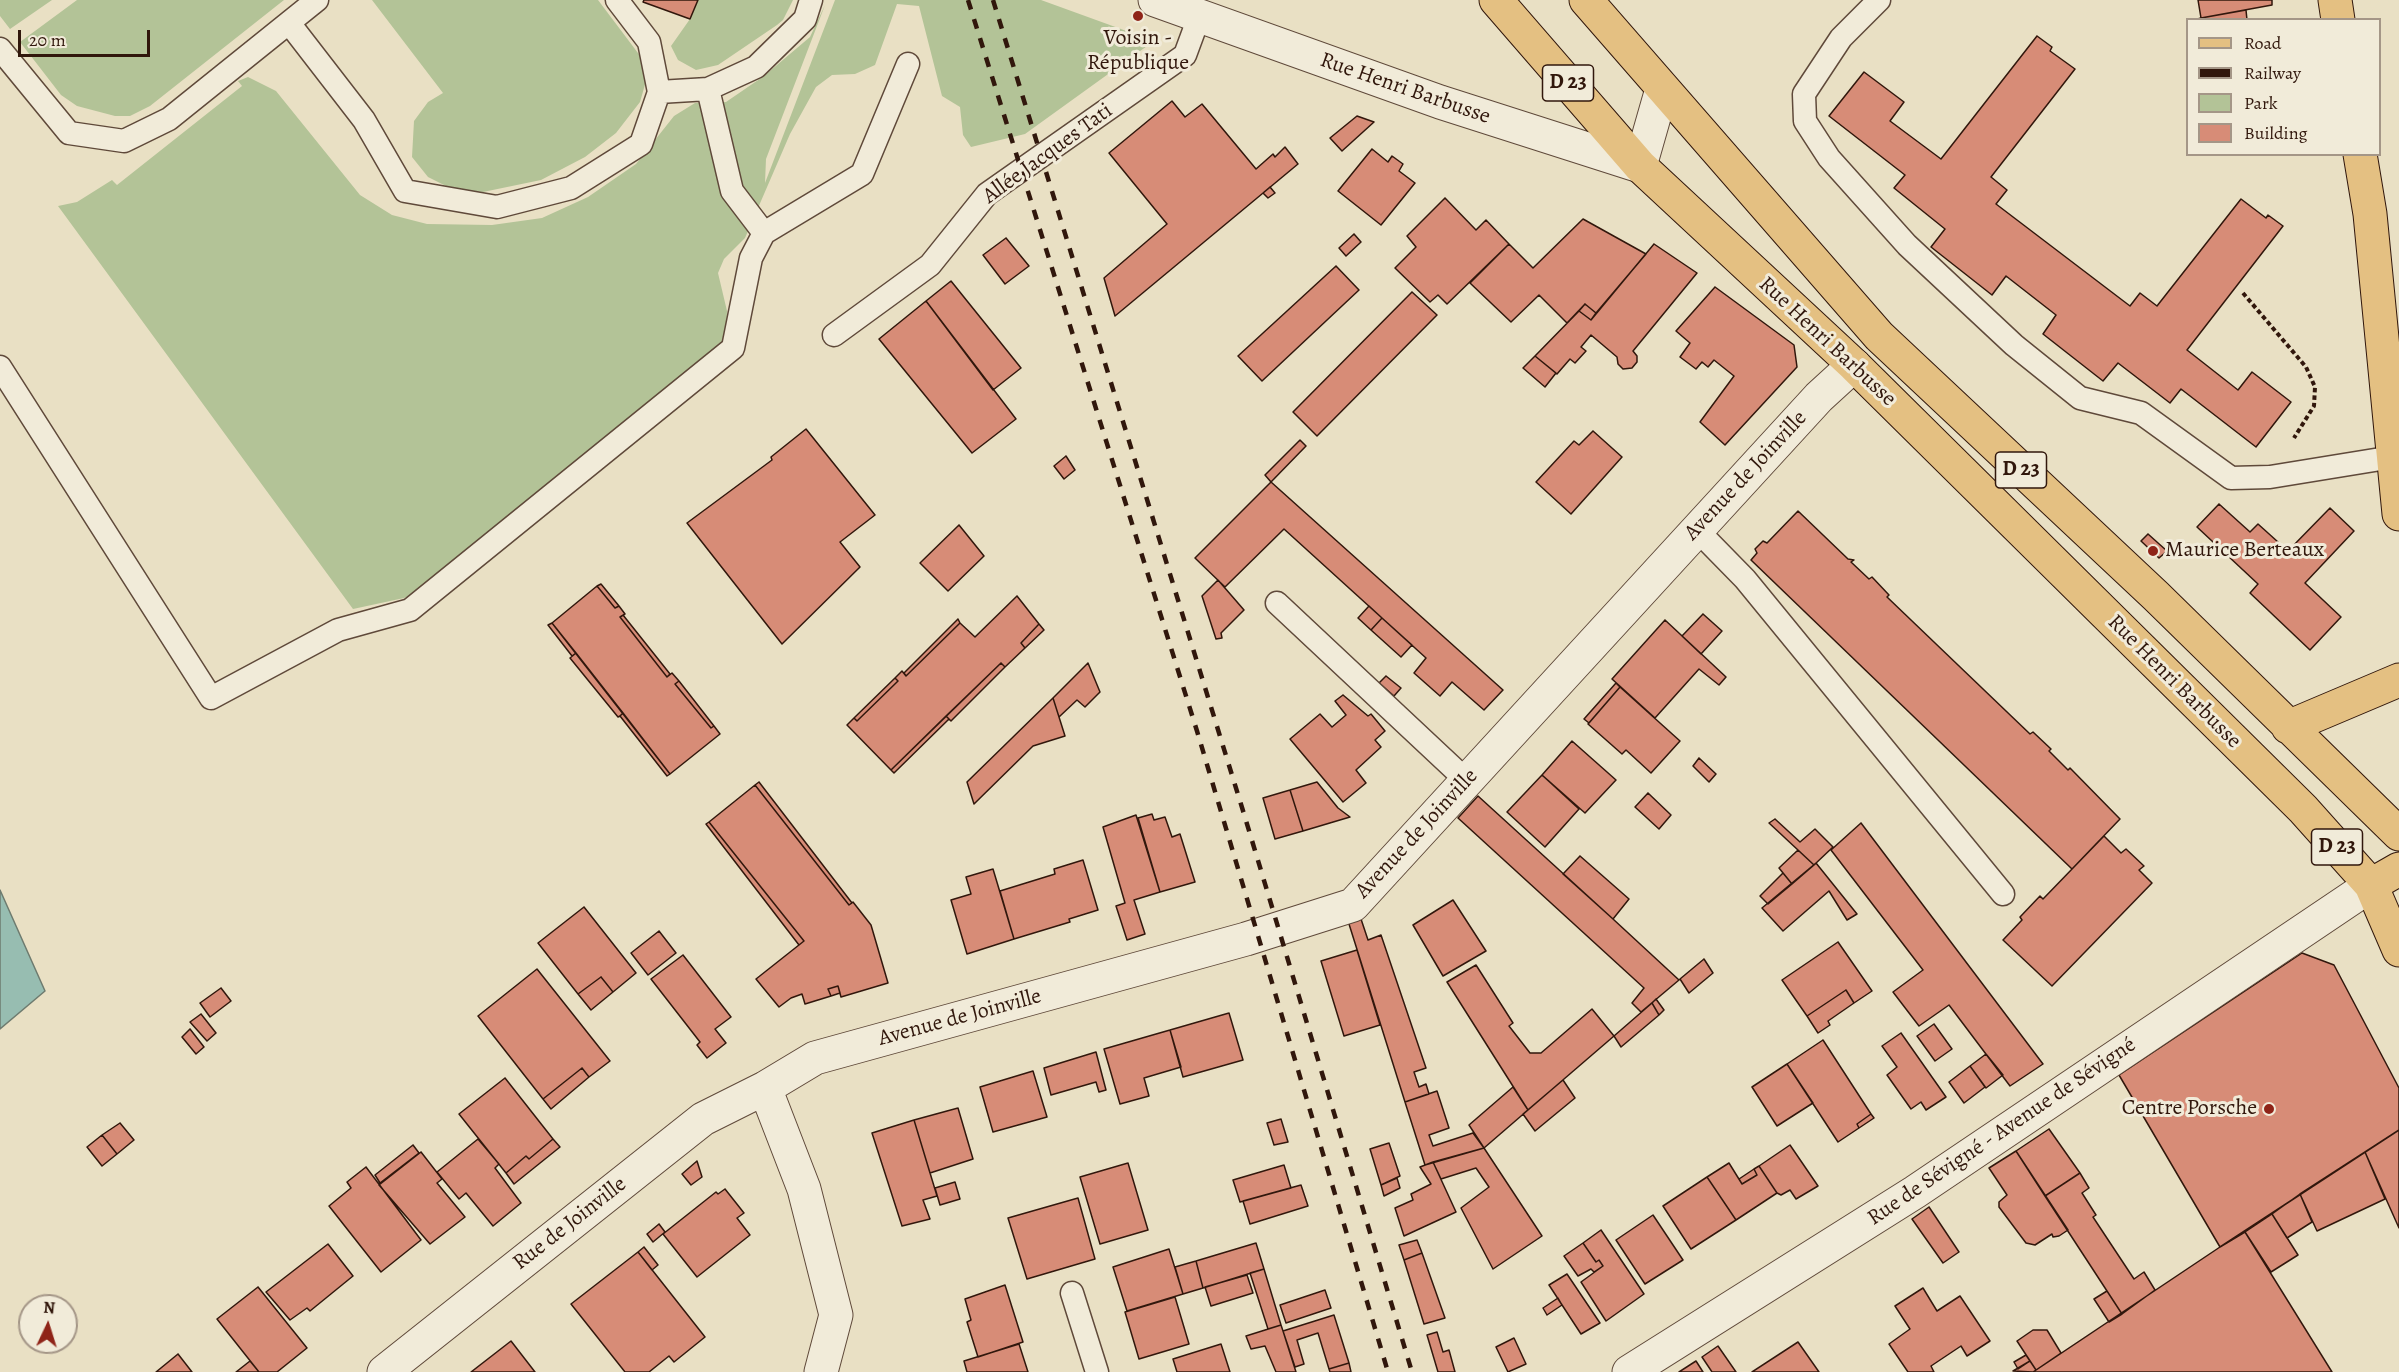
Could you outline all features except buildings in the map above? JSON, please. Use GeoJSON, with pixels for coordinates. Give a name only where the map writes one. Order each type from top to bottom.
{"type":"FeatureCollection","features":[{"type":"Feature","properties":{"kind":"main road","name":"D 23"},"geometry":{"type":"LineString","coordinates":[[1496,0],[1640,166]]}},
{"type":"Feature","properties":{"kind":"main road","name":"D 23"},"geometry":{"type":"LineString","coordinates":[[1586,0],[1662,89]]}},
{"type":"Feature","properties":{"kind":"main road"},"geometry":{"type":"LineString","coordinates":[[2335,0],[2338,18]]}},
{"type":"Feature","properties":{"kind":"main road","name":"Rue Henri Barbusse"},"geometry":{"type":"LineString","coordinates":[[1662,89],[1879,336],[2156,596],[2288,727],[2340,773],[2399,834]]}},
{"type":"Feature","properties":{"kind":"main road"},"geometry":{"type":"LineString","coordinates":[[2360,156],[2370,214],[2399,514]]}},
{"type":"Feature","properties":{"kind":"main road","name":"Rue Henri Barbusse"},"geometry":{"type":"LineString","coordinates":[[1640,166],[1854,365],[2298,804],[2370,885],[2399,950]]}},
{"type":"Feature","properties":{"kind":"main road"},"geometry":{"type":"LineString","coordinates":[[2288,727],[2399,680]]}},
{"type":"Feature","properties":{"kind":"main road"},"geometry":{"type":"LineString","coordinates":[[2370,885],[2399,869]]}},
{"type":"Feature","properties":{"kind":"street","name":"Rue Henri Barbusse"},"geometry":{"type":"LineString","coordinates":[[1155,0],[1440,102],[1640,166]]}},
{"type":"Feature","properties":{"kind":"street"},"geometry":{"type":"LineString","coordinates":[[1640,166],[1662,89]]}},
{"type":"Feature","properties":{"kind":"street","name":"Avenue de Joinville"},"geometry":{"type":"LineString","coordinates":[[765,1088],[815,1058],[1246,939],[1353,905],[1696,530],[1820,397],[1854,365]]}},
{"type":"Feature","properties":{"kind":"street","name":"Rue de Sévigné - Avenue de Sévigné"},"geometry":{"type":"LineString","coordinates":[[1629,1372],[1915,1192],[2370,885]]}},
{"type":"Feature","properties":{"kind":"street"},"geometry":{"type":"LineString","coordinates":[[765,1088],[804,1189],[836,1315],[821,1372]]}},
{"type":"Feature","properties":{"kind":"street","name":"Rue de Joinville"},"geometry":{"type":"LineString","coordinates":[[384,1372],[703,1119],[765,1088]]}},
{"type":"Feature","properties":{"kind":"lane"},"geometry":{"type":"LineString","coordinates":[[0,49],[69,133],[124,141],[169,119],[317,0]]}},
{"type":"Feature","properties":{"kind":"lane"},"geometry":{"type":"LineString","coordinates":[[289,23],[364,120],[405,191],[497,207],[571,188],[641,144],[659,92],[649,42],[617,0]]}},
{"type":"Feature","properties":{"kind":"lane"},"geometry":{"type":"LineString","coordinates":[[659,92],[708,89],[756,67],[805,19],[811,0]]}},
{"type":"Feature","properties":{"kind":"lane"},"geometry":{"type":"LineString","coordinates":[[1879,0],[1841,38],[1804,94],[1805,121],[1829,158],[1907,245],[2014,345],[2080,398],[2141,413],[2231,478],[2270,477],[2393,457]]}},
{"type":"Feature","properties":{"kind":"lane","name":"Allée Jacques Tati"},"geometry":{"type":"LineString","coordinates":[[834,335],[930,265],[987,194],[1185,55],[1199,17]]}},
{"type":"Feature","properties":{"kind":"lane"},"geometry":{"type":"LineString","coordinates":[[0,367],[211,698],[338,630],[410,610],[733,348],[751,258],[764,233],[861,174],[908,64]]}},
{"type":"Feature","properties":{"kind":"lane"},"geometry":{"type":"LineString","coordinates":[[708,89],[732,191],[764,233]]}},
{"type":"Feature","properties":{"kind":"lane"},"geometry":{"type":"LineString","coordinates":[[1696,530],[1745,579],[2003,894]]}},
{"type":"Feature","properties":{"kind":"lane"},"geometry":{"type":"LineString","coordinates":[[1277,603],[1467,781]]}},
{"type":"Feature","properties":{"kind":"lane"},"geometry":{"type":"LineString","coordinates":[[1072,1293],[1097,1372]]}},
{"type":"Feature","properties":{"kind":"path"},"geometry":{"type":"LineString","coordinates":[[2243,293],[2306,367],[2315,387],[2314,406],[2270,477]]}},
{"type":"Feature","properties":{"kind":"green space"},"geometry":{"type":"Polygon","coordinates":[[[0,0],[52,0],[10,29],[0,16],[0,0]]]}},
{"type":"Feature","properties":{"kind":"green space"},"geometry":{"type":"Polygon","coordinates":[[[77,0],[284,0],[150,106],[130,116],[115,116],[77,106],[61,95],[20,42],[77,0]]]}},
{"type":"Feature","properties":{"kind":"green space"},"geometry":{"type":"Polygon","coordinates":[[[372,0],[598,0],[644,61],[646,81],[640,102],[616,133],[585,157],[541,180],[483,192],[452,189],[428,177],[412,157],[414,121],[428,102],[443,93],[372,0]]]}},
{"type":"Feature","properties":{"kind":"green space"},"geometry":{"type":"Polygon","coordinates":[[[698,0],[793,0],[783,20],[777,25],[718,65],[696,70],[678,60],[671,46],[690,19],[698,0]]]}},
{"type":"Feature","properties":{"kind":"green space"},"geometry":{"type":"Polygon","coordinates":[[[835,0],[1041,0],[1154,41],[1025,134],[971,147],[963,135],[960,107],[942,96],[919,6],[897,4],[875,65],[855,74],[832,75],[816,87],[790,134],[745,238],[724,259],[718,273],[727,311],[726,340],[427,588],[404,598],[353,609],[58,206],[77,202],[112,180],[117,185],[242,86],[238,81],[248,77],[276,91],[360,195],[392,215],[427,224],[492,225],[542,218],[588,197],[636,164],[674,116],[695,103],[726,102],[764,76],[810,37],[825,5],[766,159],[765,183],[835,0]]]}},
{"type":"Feature","properties":{"kind":"water"},"geometry":{"type":"Polygon","coordinates":[[[0,890],[45,991],[0,1029],[0,890]]]}},
{"type":"Feature","properties":{"kind":"railway"},"geometry":{"type":"LineString","coordinates":[[968,0],[1197,731],[1388,1372]]}},
{"type":"Feature","properties":{"kind":"railway"},"geometry":{"type":"LineString","coordinates":[[993,0],[1244,814],[1412,1372]]}},
{"type":"Feature","properties":{"kind":"place","name":"Voisin - République"},"geometry":{"type":"Point","coordinates":[1138,16]}},
{"type":"Feature","properties":{"kind":"place","name":"Maurice Berteaux"},"geometry":{"type":"Point","coordinates":[2153,551]}},
{"type":"Feature","properties":{"kind":"place","name":"Centre Porsche"},"geometry":{"type":"Point","coordinates":[2269,1109]}}]}
